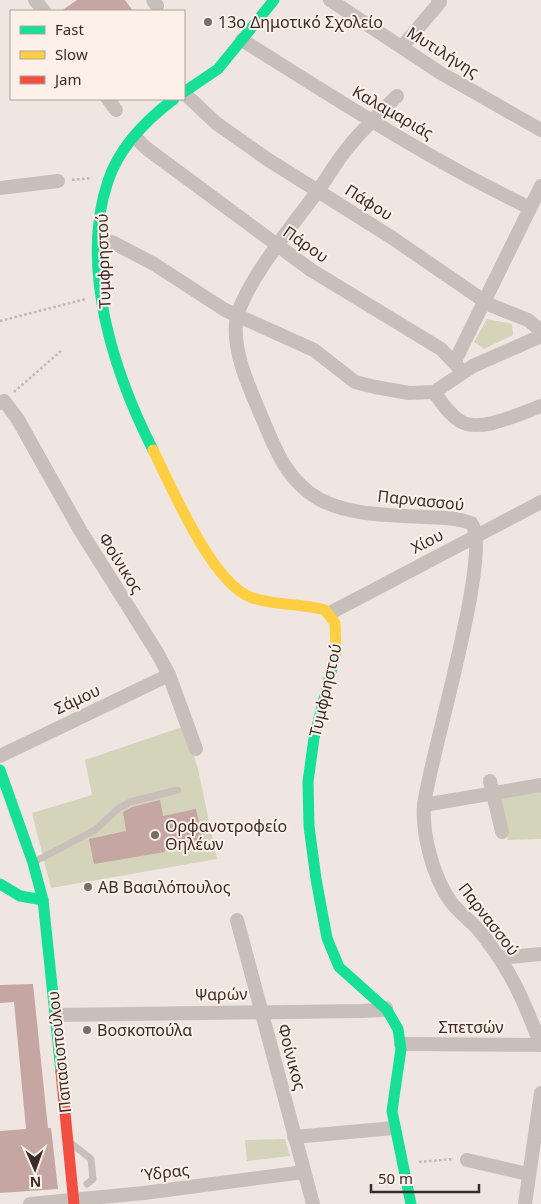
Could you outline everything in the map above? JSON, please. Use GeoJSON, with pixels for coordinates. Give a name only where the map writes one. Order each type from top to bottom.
{"type":"FeatureCollection","features":[{"type":"Feature","properties":{"kind":"street"},"geometry":{"type":"LineString","coordinates":[[35,0],[43,10]]}},
{"type":"Feature","properties":{"kind":"street"},"geometry":{"type":"LineString","coordinates":[[185,91],[218,69],[274,0]]}},
{"type":"Feature","properties":{"kind":"street","name":"Μυτιλήνης"},"geometry":{"type":"LineString","coordinates":[[330,0],[439,72],[541,130]]}},
{"type":"Feature","properties":{"kind":"street"},"geometry":{"type":"LineString","coordinates":[[402,47],[439,1]]}},
{"type":"Feature","properties":{"kind":"street","name":"Καλαμαριάς"},"geometry":{"type":"LineString","coordinates":[[242,40],[464,174],[530,208]]}},
{"type":"Feature","properties":{"kind":"street","name":"Πάφου"},"geometry":{"type":"LineString","coordinates":[[185,93],[216,123],[484,300],[528,320],[541,331]]}},
{"type":"Feature","properties":{"kind":"street","name":"Παρνασσού"},"geometry":{"type":"LineString","coordinates":[[397,96],[349,146],[277,246],[253,284],[237,316],[237,345],[257,405],[283,463],[298,484],[324,502],[348,509],[464,521],[473,526],[476,537],[475,561],[460,644],[431,766],[424,805],[427,838],[442,888],[452,903],[479,930],[500,958],[521,994],[541,1045]]}},
{"type":"Feature","properties":{"kind":"street","name":"Τυμφρηστού"},"geometry":{"type":"LineString","coordinates":[[173,100],[160,110],[135,137],[123,152],[107,180],[101,206],[99,238],[101,295],[109,338],[127,395],[217,570],[232,588],[245,596],[279,604],[314,607],[330,613],[337,630],[338,638],[310,760],[307,788],[309,826],[331,951],[347,976],[383,1004],[397,1027],[401,1044],[392,1110],[394,1128],[411,1204]]}},
{"type":"Feature","properties":{"kind":"street","name":"Πάρου"},"geometry":{"type":"LineString","coordinates":[[135,137],[146,148],[310,270],[441,348],[459,366]]}},
{"type":"Feature","properties":{"kind":"street"},"geometry":{"type":"LineString","coordinates":[[0,188],[58,181]]}},
{"type":"Feature","properties":{"kind":"street"},"geometry":{"type":"LineString","coordinates":[[99,238],[114,243],[154,264],[237,316],[314,350],[342,374],[355,382],[409,393],[434,392],[459,366],[484,300],[541,186]]}},
{"type":"Feature","properties":{"kind":"street"},"geometry":{"type":"LineString","coordinates":[[459,366],[541,336]]}},
{"type":"Feature","properties":{"kind":"street"},"geometry":{"type":"LineString","coordinates":[[434,392],[460,421],[476,426],[541,406]]}},
{"type":"Feature","properties":{"kind":"street","name":"Φοίνικος"},"geometry":{"type":"LineString","coordinates":[[2,402],[17,418],[80,530],[169,675],[196,749]]}},
{"type":"Feature","properties":{"kind":"street","name":"Χίου"},"geometry":{"type":"LineString","coordinates":[[330,613],[541,502]]}},
{"type":"Feature","properties":{"kind":"street","name":"Σάμου"},"geometry":{"type":"LineString","coordinates":[[0,756],[169,675]]}},
{"type":"Feature","properties":{"kind":"street","name":"Παπασιοπούλου"},"geometry":{"type":"LineString","coordinates":[[0,770],[33,863],[43,900],[74,1202]]}},
{"type":"Feature","properties":{"kind":"street"},"geometry":{"type":"LineString","coordinates":[[424,805],[492,788],[541,785]]}},
{"type":"Feature","properties":{"kind":"street"},"geometry":{"type":"LineString","coordinates":[[492,788],[502,832]]}},
{"type":"Feature","properties":{"kind":"street"},"geometry":{"type":"LineString","coordinates":[[0,884],[18,896],[32,900],[43,900]]}},
{"type":"Feature","properties":{"kind":"street","name":"Φοίνικος"},"geometry":{"type":"LineString","coordinates":[[237,920],[313,1204]]}},
{"type":"Feature","properties":{"kind":"street"},"geometry":{"type":"LineString","coordinates":[[500,958],[541,954]]}},
{"type":"Feature","properties":{"kind":"street","name":"Ψαρών"},"geometry":{"type":"LineString","coordinates":[[55,1015],[361,1011],[383,1010],[383,1004]]}},
{"type":"Feature","properties":{"kind":"street","name":"Σπετσών"},"geometry":{"type":"LineString","coordinates":[[401,1044],[541,1045]]}},
{"type":"Feature","properties":{"kind":"street"},"geometry":{"type":"LineString","coordinates":[[525,1204],[528,1174],[536,1157],[541,1093]]}},
{"type":"Feature","properties":{"kind":"street"},"geometry":{"type":"LineString","coordinates":[[294,1137],[394,1128]]}},
{"type":"Feature","properties":{"kind":"street"},"geometry":{"type":"LineString","coordinates":[[467,1160],[528,1174]]}},
{"type":"Feature","properties":{"kind":"street","name":"Ύδρας"},"geometry":{"type":"LineString","coordinates":[[30,1204],[74,1202],[304,1172]]}},
{"type":"Feature","properties":{"kind":"lane"},"geometry":{"type":"LineString","coordinates":[[33,863],[95,830],[119,808],[130,802],[178,790]]}},
{"type":"Feature","properties":{"kind":"lane"},"geometry":{"type":"LineString","coordinates":[[68,1141],[91,1159],[93,1179],[87,1184]]}},
{"type":"Feature","properties":{"kind":"path"},"geometry":{"type":"LineString","coordinates":[[58,181],[87,178],[107,180]]}},
{"type":"Feature","properties":{"kind":"path"},"geometry":{"type":"LineString","coordinates":[[0,321],[101,295]]}},
{"type":"Feature","properties":{"kind":"path"},"geometry":{"type":"LineString","coordinates":[[2,402],[62,350]]}},
{"type":"Feature","properties":{"kind":"path"},"geometry":{"type":"LineString","coordinates":[[402,1163],[467,1160]]}},
{"type":"Feature","properties":{"kind":"green space"},"geometry":{"type":"Polygon","coordinates":[[[487,319],[512,324],[513,335],[484,349],[474,342],[487,319]]]}},
{"type":"Feature","properties":{"kind":"green space"},"geometry":{"type":"Polygon","coordinates":[[[185,726],[198,769],[217,859],[51,888],[32,813],[92,795],[85,760],[185,726]]]}},
{"type":"Feature","properties":{"kind":"green space"},"geometry":{"type":"Polygon","coordinates":[[[541,789],[541,839],[508,840],[498,797],[541,789]]]}},
{"type":"Feature","properties":{"kind":"green space"},"geometry":{"type":"Polygon","coordinates":[[[285,1139],[290,1156],[247,1161],[245,1140],[285,1139]]]}},
{"type":"Feature","properties":{"kind":"building"},"geometry":{"type":"Polygon","coordinates":[[[77,0],[125,0],[132,10],[62,10],[77,0]]]}},
{"type":"Feature","properties":{"kind":"building","name":"Ορφανοτροφείο Θηλέων"},"geometry":{"type":"Polygon","coordinates":[[[160,800],[163,816],[196,809],[203,842],[165,848],[165,852],[94,864],[89,839],[126,831],[123,812],[132,807],[160,800]]]}},
{"type":"Feature","properties":{"kind":"building"},"geometry":{"type":"Polygon","coordinates":[[[33,984],[48,1128],[51,1128],[58,1189],[0,1193],[0,1131],[26,1129],[14,1002],[0,1003],[0,985],[33,984]]]}},
{"type":"Feature","properties":{"kind":"traffic: fast"},"geometry":{"type":"LineString","coordinates":[[185,91],[218,69],[274,0]]}},
{"type":"Feature","properties":{"kind":"traffic: fast"},"geometry":{"type":"LineString","coordinates":[[153,450],[125,388],[114,354],[99,284],[97,248],[100,214],[108,181],[119,157],[144,125],[173,100]]}},
{"type":"Feature","properties":{"kind":"traffic: fast"},"geometry":{"type":"LineString","coordinates":[[336,652],[314,738],[308,782],[309,826],[316,879],[327,938],[339,967],[387,1010],[398,1029],[401,1049],[392,1111],[411,1204]]}},
{"type":"Feature","properties":{"kind":"traffic: fast"},"geometry":{"type":"LineString","coordinates":[[0,770],[33,863],[43,900],[61,1072]]}},
{"type":"Feature","properties":{"kind":"traffic: fast"},"geometry":{"type":"LineString","coordinates":[[0,884],[20,896],[43,900]]}},
{"type":"Feature","properties":{"kind":"traffic: slow"},"geometry":{"type":"LineString","coordinates":[[153,450],[194,532],[221,573],[235,588],[250,597],[268,602],[325,610],[335,623],[336,652]]}},
{"type":"Feature","properties":{"kind":"traffic: jam"},"geometry":{"type":"LineString","coordinates":[[61,1072],[74,1204]]}},
{"type":"Feature","properties":{"kind":"place","name":"13ο Δημοτικό Σχολείο"},"geometry":{"type":"Point","coordinates":[208,22]}},
{"type":"Feature","properties":{"kind":"place","name":"Ορφανοτροφείο Θηλέων"},"geometry":{"type":"Point","coordinates":[155,835]}},
{"type":"Feature","properties":{"kind":"place","name":"ΑΒ Βασιλόπουλος"},"geometry":{"type":"Point","coordinates":[88,887]}},
{"type":"Feature","properties":{"kind":"place","name":"Βοσκοπούλα"},"geometry":{"type":"Point","coordinates":[87,1030]}}]}
